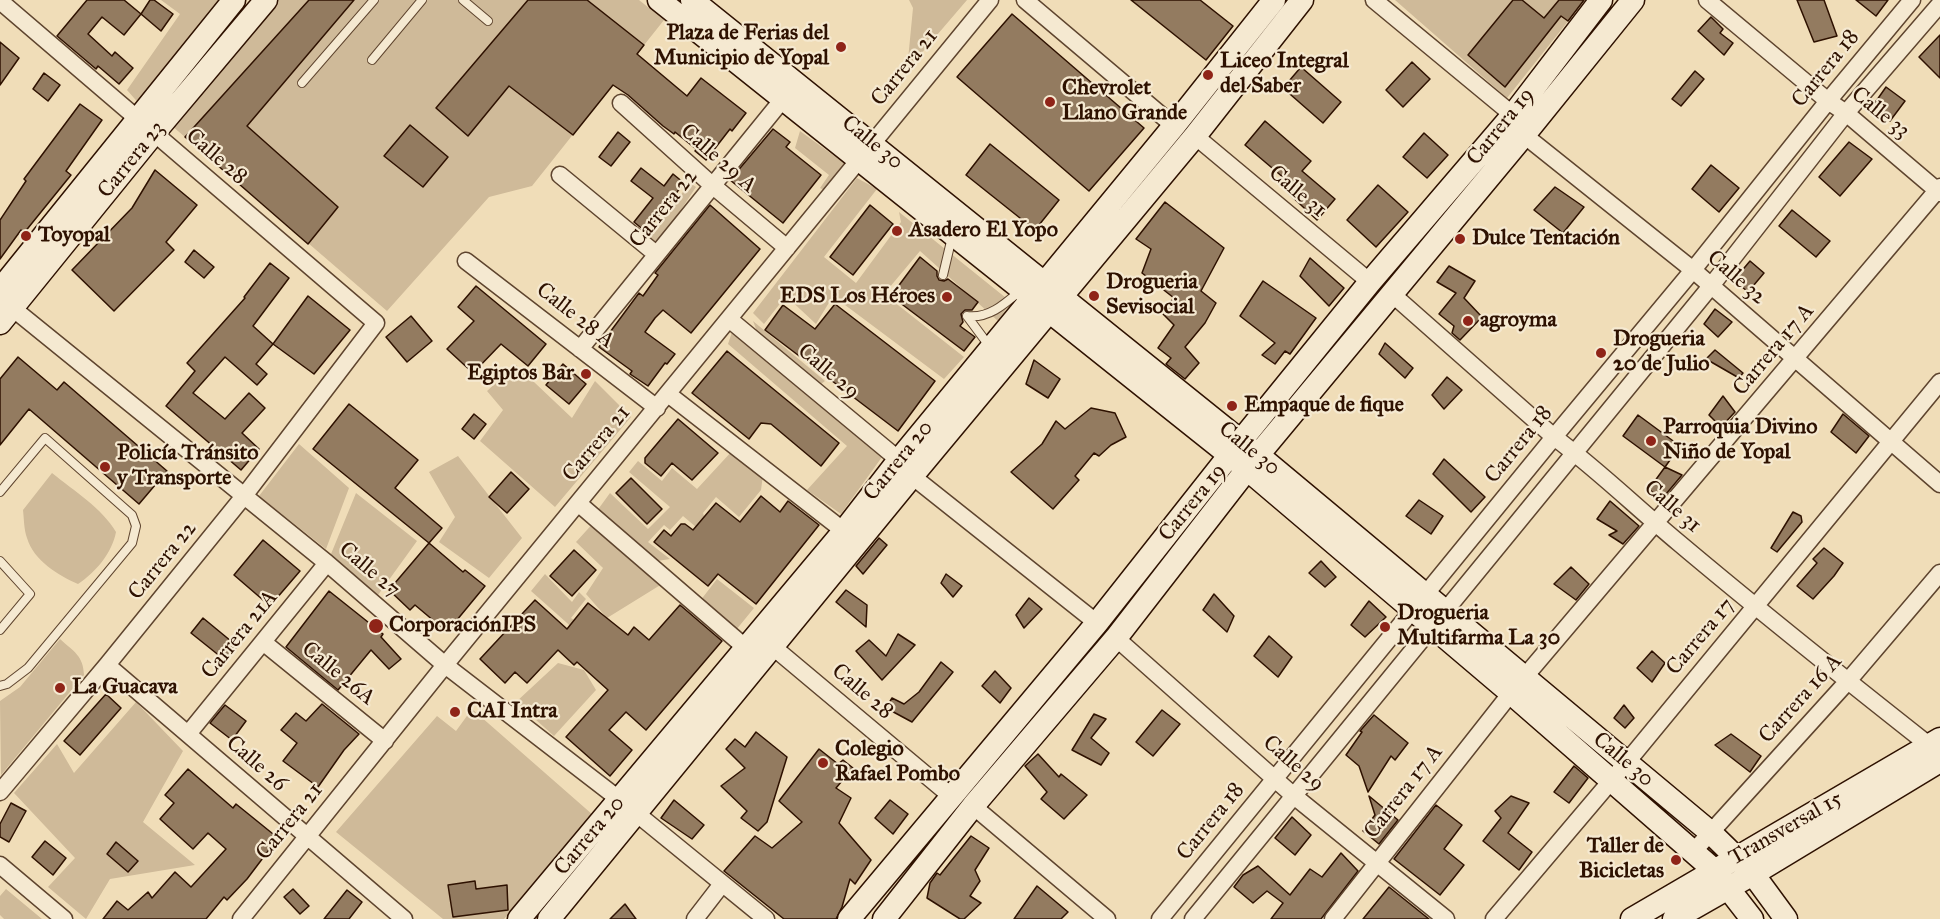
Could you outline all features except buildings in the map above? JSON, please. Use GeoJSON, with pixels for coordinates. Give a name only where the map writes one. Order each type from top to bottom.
{"type":"FeatureCollection","features":[{"type":"Feature","properties":{"kind":"main road","name":"Carrera 23"},"geometry":{"type":"LineString","coordinates":[[3,305],[145,126],[234,0]]}},
{"type":"Feature","properties":{"kind":"main road","name":"Carrera 23"},"geometry":{"type":"LineString","coordinates":[[145,126],[266,0]]}},
{"type":"Feature","properties":{"kind":"main road","name":"Calle 30"},"geometry":{"type":"LineString","coordinates":[[659,0],[783,99],[866,151],[952,234],[1056,304],[1244,456],[1518,686],[1626,762],[1738,856],[1786,919]]}},
{"type":"Feature","properties":{"kind":"main road","name":"Calle 30"},"geometry":{"type":"LineString","coordinates":[[692,0],[866,151],[1033,289]]}},
{"type":"Feature","properties":{"kind":"main road","name":"Carrera 20"},"geometry":{"type":"LineString","coordinates":[[519,919],[627,807],[772,646],[905,468],[1033,289],[1174,126],[1274,0]]}},
{"type":"Feature","properties":{"kind":"main road","name":"Carrera 20"},"geometry":{"type":"LineString","coordinates":[[549,919],[627,807],[746,648],[844,531],[1056,304],[1195,136],[1302,0]]}},
{"type":"Feature","properties":{"kind":"main road","name":"Carrera 19"},"geometry":{"type":"LineString","coordinates":[[884,919],[973,806],[1116,638],[1370,282],[1513,115],[1602,0]]}},
{"type":"Feature","properties":{"kind":"main road","name":"Carrera 19"},"geometry":{"type":"LineString","coordinates":[[849,919],[1097,623],[1244,456],[1392,294],[1633,0]]}},
{"type":"Feature","properties":{"kind":"main road","name":"Calle 30"},"geometry":{"type":"LineString","coordinates":[[1518,686],[1610,780],[1714,870],[1752,919]]}},
{"type":"Feature","properties":{"kind":"main road","name":"Transversal 15"},"geometry":{"type":"LineString","coordinates":[[1632,919],[1738,856],[1936,749]]}},
{"type":"Feature","properties":{"kind":"main road","name":"Transversal 15"},"geometry":{"type":"LineString","coordinates":[[1674,919],[1753,874],[1936,749]]}},
{"type":"Feature","properties":{"kind":"street","name":"Carrera 21"},"geometry":{"type":"LineString","coordinates":[[241,919],[445,665],[990,0]]}},
{"type":"Feature","properties":{"kind":"street"},"geometry":{"type":"LineString","coordinates":[[1025,0],[1174,126]]}},
{"type":"Feature","properties":{"kind":"street"},"geometry":{"type":"LineString","coordinates":[[1374,0],[1513,115]]}},
{"type":"Feature","properties":{"kind":"street","name":"Calle 33"},"geometry":{"type":"LineString","coordinates":[[1707,0],[1939,190]]}},
{"type":"Feature","properties":{"kind":"street","name":"Carrera 18"},"geometry":{"type":"LineString","coordinates":[[1160,919],[1912,0]]}},
{"type":"Feature","properties":{"kind":"street","name":"Calle 28"},"geometry":{"type":"LineString","coordinates":[[0,1],[376,323]]}},
{"type":"Feature","properties":{"kind":"street","name":"Carrera 18"},"geometry":{"type":"LineString","coordinates":[[1193,919],[1711,286],[1846,113],[1940,4]]}},
{"type":"Feature","properties":{"kind":"street","name":"Carrera 22"},"geometry":{"type":"LineString","coordinates":[[580,349],[783,99]]}},
{"type":"Feature","properties":{"kind":"street","name":"Calle 29 A"},"geometry":{"type":"LineString","coordinates":[[621,103],[712,185],[787,248]]}},
{"type":"Feature","properties":{"kind":"street","name":"Calle 32"},"geometry":{"type":"LineString","coordinates":[[1524,135],[1693,270],[1940,484]]}},
{"type":"Feature","properties":{"kind":"street","name":"Calle 31"},"geometry":{"type":"LineString","coordinates":[[1195,136],[1370,282]]}},
{"type":"Feature","properties":{"kind":"street"},"geometry":{"type":"LineString","coordinates":[[560,175],[657,254]]}},
{"type":"Feature","properties":{"kind":"street","name":"Carrera 17 A"},"geometry":{"type":"LineString","coordinates":[[1333,919],[1518,686],[1939,190]]}},
{"type":"Feature","properties":{"kind":"street","name":"Calle 28 A"},"geometry":{"type":"LineString","coordinates":[[466,261],[657,408]]}},
{"type":"Feature","properties":{"kind":"street","name":"Calle 31"},"geometry":{"type":"LineString","coordinates":[[1392,294],[1554,437],[1575,452],[1755,607],[1936,749]]}},
{"type":"Feature","properties":{"kind":"street","name":"Calle 27"},"geometry":{"type":"LineString","coordinates":[[3,305],[327,563],[445,665],[766,919]]}},
{"type":"Feature","properties":{"kind":"street","name":"Calle 29"},"geometry":{"type":"LineString","coordinates":[[729,319],[905,468],[1097,623]]}},
{"type":"Feature","properties":{"kind":"street","name":"Carrera 22"},"geometry":{"type":"LineString","coordinates":[[0,792],[244,496],[376,323]]}},
{"type":"Feature","properties":{"kind":"street","name":"Carrera 17"},"geometry":{"type":"LineString","coordinates":[[1494,919],[1940,382]]}},
{"type":"Feature","properties":{"kind":"street"},"geometry":{"type":"LineString","coordinates":[[668,394],[844,531]]}},
{"type":"Feature","properties":{"kind":"street"},"geometry":{"type":"LineString","coordinates":[[578,503],[746,648]]}},
{"type":"Feature","properties":{"kind":"street","name":"Carrera 21A"},"geometry":{"type":"LineString","coordinates":[[188,734],[327,563]]}},
{"type":"Feature","properties":{"kind":"street","name":"Carrera 16 A"},"geometry":{"type":"LineString","coordinates":[[1693,852],[1848,681],[1940,573]]}},
{"type":"Feature","properties":{"kind":"street","name":"Calle 29"},"geometry":{"type":"LineString","coordinates":[[1116,638],[1294,796],[1446,919]]}},
{"type":"Feature","properties":{"kind":"street","name":"Calle 26A"},"geometry":{"type":"LineString","coordinates":[[263,642],[385,741]]}},
{"type":"Feature","properties":{"kind":"street","name":"Calle 28"},"geometry":{"type":"LineString","coordinates":[[772,646],[951,796]]}},
{"type":"Feature","properties":{"kind":"street","name":"Calle 26"},"geometry":{"type":"LineString","coordinates":[[107,665],[404,919]]}},
{"type":"Feature","properties":{"kind":"street"},"geometry":{"type":"LineString","coordinates":[[973,806],[1107,919]]}},
{"type":"Feature","properties":{"kind":"street"},"geometry":{"type":"LineString","coordinates":[[0,865],[64,919]]}},
{"type":"Feature","properties":{"kind":"street"},"geometry":{"type":"LineString","coordinates":[[695,919],[722,884]]}},
{"type":"Feature","properties":{"kind":"lane"},"geometry":{"type":"LineString","coordinates":[[302,83],[374,0]]}},
{"type":"Feature","properties":{"kind":"lane"},"geometry":{"type":"LineString","coordinates":[[372,60],[423,0]]}},
{"type":"Feature","properties":{"kind":"lane"},"geometry":{"type":"LineString","coordinates":[[463,0],[488,21]]}},
{"type":"Feature","properties":{"kind":"lane"},"geometry":{"type":"LineString","coordinates":[[943,275],[952,234]]}},
{"type":"Feature","properties":{"kind":"lane"},"geometry":{"type":"LineString","coordinates":[[991,348],[967,316],[977,318],[1033,289]]}},
{"type":"Feature","properties":{"kind":"lane"},"geometry":{"type":"LineString","coordinates":[[0,492],[45,438],[132,515],[136,526],[132,543],[28,668],[7,684],[0,686]]}},
{"type":"Feature","properties":{"kind":"lane"},"geometry":{"type":"LineString","coordinates":[[0,561],[30,594],[0,630]]}},
{"type":"Feature","properties":{"kind":"shaded area"},"geometry":{"type":"Polygon","coordinates":[[[161,0],[220,0],[141,106],[127,90],[180,14],[161,0]]]}},
{"type":"Feature","properties":{"kind":"shaded area"},"geometry":{"type":"Polygon","coordinates":[[[278,0],[639,0],[664,20],[532,186],[489,197],[387,311],[171,125],[278,0]]]}},
{"type":"Feature","properties":{"kind":"shaded area"},"geometry":{"type":"Polygon","coordinates":[[[909,0],[967,0],[907,70],[913,8],[909,0]]]}},
{"type":"Feature","properties":{"kind":"shaded area"},"geometry":{"type":"Polygon","coordinates":[[[1395,0],[1585,0],[1507,98],[1395,0]]]}},
{"type":"Feature","properties":{"kind":"shaded area"},"geometry":{"type":"Polygon","coordinates":[[[800,131],[848,166],[828,192],[820,188],[829,175],[795,148],[800,131]]]}},
{"type":"Feature","properties":{"kind":"shaded area"},"geometry":{"type":"Polygon","coordinates":[[[857,178],[877,189],[824,257],[856,283],[901,222],[899,212],[1011,302],[998,321],[920,251],[884,294],[964,357],[944,379],[833,296],[816,324],[786,296],[764,324],[753,313],[857,178]]]}},
{"type":"Feature","properties":{"kind":"shaded area"},"geometry":{"type":"Polygon","coordinates":[[[690,183],[696,187],[655,249],[645,240],[690,183]]]}},
{"type":"Feature","properties":{"kind":"shaded area"},"geometry":{"type":"Polygon","coordinates":[[[753,321],[825,381],[817,387],[760,339],[753,321]]]}},
{"type":"Feature","properties":{"kind":"shaded area"},"geometry":{"type":"Polygon","coordinates":[[[733,329],[882,457],[841,514],[807,490],[847,446],[728,344],[733,329]]]}},
{"type":"Feature","properties":{"kind":"shaded area"},"geometry":{"type":"Polygon","coordinates":[[[516,365],[572,418],[595,381],[631,417],[555,507],[480,441],[503,410],[487,391],[516,365]]]}},
{"type":"Feature","properties":{"kind":"shaded area"},"geometry":{"type":"Polygon","coordinates":[[[299,444],[349,488],[326,549],[259,496],[299,444]]]}},
{"type":"Feature","properties":{"kind":"shaded area"},"geometry":{"type":"Polygon","coordinates":[[[733,450],[763,475],[761,490],[739,517],[716,497],[703,513],[724,532],[716,544],[683,516],[670,530],[664,525],[648,542],[670,559],[651,562],[594,515],[610,493],[648,529],[670,507],[629,472],[638,461],[662,481],[672,468],[697,489],[733,450]]]}},
{"type":"Feature","properties":{"kind":"shaded area"},"geometry":{"type":"Polygon","coordinates":[[[458,456],[522,538],[489,578],[439,542],[455,517],[429,472],[458,456]]]}},
{"type":"Feature","properties":{"kind":"shaded area"},"geometry":{"type":"Polygon","coordinates":[[[52,473],[103,515],[116,532],[111,547],[102,561],[78,584],[55,572],[41,560],[30,546],[26,535],[23,510],[52,473]]]}},
{"type":"Feature","properties":{"kind":"shaded area"},"geometry":{"type":"Polygon","coordinates":[[[356,493],[417,541],[378,595],[331,554],[356,493]]]}},
{"type":"Feature","properties":{"kind":"shaded area"},"geometry":{"type":"Polygon","coordinates":[[[596,520],[662,584],[607,618],[586,594],[603,568],[576,542],[596,520]]]}},
{"type":"Feature","properties":{"kind":"shaded area"},"geometry":{"type":"Polygon","coordinates":[[[545,574],[572,602],[579,592],[586,599],[571,618],[606,641],[594,647],[531,591],[545,574]]]}},
{"type":"Feature","properties":{"kind":"shaded area"},"geometry":{"type":"Polygon","coordinates":[[[717,579],[754,608],[736,630],[700,601],[717,579]]]}},
{"type":"Feature","properties":{"kind":"shaded area"},"geometry":{"type":"Polygon","coordinates":[[[60,639],[80,658],[84,675],[1,775],[0,701],[20,687],[60,639]]]}},
{"type":"Feature","properties":{"kind":"shaded area"},"geometry":{"type":"Polygon","coordinates":[[[558,663],[584,670],[596,690],[554,736],[516,702],[558,663]]]}},
{"type":"Feature","properties":{"kind":"shaded area"},"geometry":{"type":"Polygon","coordinates":[[[136,702],[183,751],[143,822],[195,865],[110,879],[86,919],[48,887],[75,858],[14,793],[57,744],[74,773],[136,702]]]}},
{"type":"Feature","properties":{"kind":"shaded area"},"geometry":{"type":"Polygon","coordinates":[[[472,709],[593,815],[504,919],[443,919],[336,832],[437,716],[456,731],[472,709]]]}},
{"type":"Feature","properties":{"kind":"shaded area"},"geometry":{"type":"Polygon","coordinates":[[[6,889],[42,919],[4,919],[0,915],[0,896],[6,889]]]}},
{"type":"Feature","properties":{"kind":"place","name":"Plaza de Ferias del Municipio de Yopal"},"geometry":{"type":"Point","coordinates":[841,47]}},
{"type":"Feature","properties":{"kind":"place","name":"Liceo Integral del Saber"},"geometry":{"type":"Point","coordinates":[1208,75]}},
{"type":"Feature","properties":{"kind":"place","name":"Chevrolet Llano Grande"},"geometry":{"type":"Point","coordinates":[1050,102]}},
{"type":"Feature","properties":{"kind":"place","name":"Asadero El Yopo"},"geometry":{"type":"Point","coordinates":[897,231]}},
{"type":"Feature","properties":{"kind":"place","name":"Toyopal"},"geometry":{"type":"Point","coordinates":[26,236]}},
{"type":"Feature","properties":{"kind":"place","name":"Dulce Tentación"},"geometry":{"type":"Point","coordinates":[1460,239]}},
{"type":"Feature","properties":{"kind":"place","name":"Drogueria Sevisocial"},"geometry":{"type":"Point","coordinates":[1094,296]}},
{"type":"Feature","properties":{"kind":"place","name":"EDS Los Héroes"},"geometry":{"type":"Point","coordinates":[947,297]}},
{"type":"Feature","properties":{"kind":"place","name":"agroyma"},"geometry":{"type":"Point","coordinates":[1468,321]}},
{"type":"Feature","properties":{"kind":"place","name":"Drogueria 20 de Julio"},"geometry":{"type":"Point","coordinates":[1601,353]}},
{"type":"Feature","properties":{"kind":"place","name":"Egiptos Bar"},"geometry":{"type":"Point","coordinates":[586,374]}},
{"type":"Feature","properties":{"kind":"place","name":"Empaque de fique"},"geometry":{"type":"Point","coordinates":[1232,406]}},
{"type":"Feature","properties":{"kind":"place","name":"Parroquia Divino Niño de Yopal"},"geometry":{"type":"Point","coordinates":[1651,441]}},
{"type":"Feature","properties":{"kind":"place","name":"Policía Tránsito y Transporte"},"geometry":{"type":"Point","coordinates":[105,467]}},
{"type":"Feature","properties":{"kind":"place","name":"CorporaciónIPS"},"geometry":{"type":"Point","coordinates":[376,626]}},
{"type":"Feature","properties":{"kind":"place","name":"Drogueria Multifarma La 30"},"geometry":{"type":"Point","coordinates":[1385,627]}},
{"type":"Feature","properties":{"kind":"place","name":"La Guacava"},"geometry":{"type":"Point","coordinates":[60,688]}},
{"type":"Feature","properties":{"kind":"place","name":"CAI Intra"},"geometry":{"type":"Point","coordinates":[455,712]}},
{"type":"Feature","properties":{"kind":"place","name":"Colegio Rafael Pombo"},"geometry":{"type":"Point","coordinates":[823,763]}},
{"type":"Feature","properties":{"kind":"place","name":"Taller de Bicicletas"},"geometry":{"type":"Point","coordinates":[1676,860]}}]}
